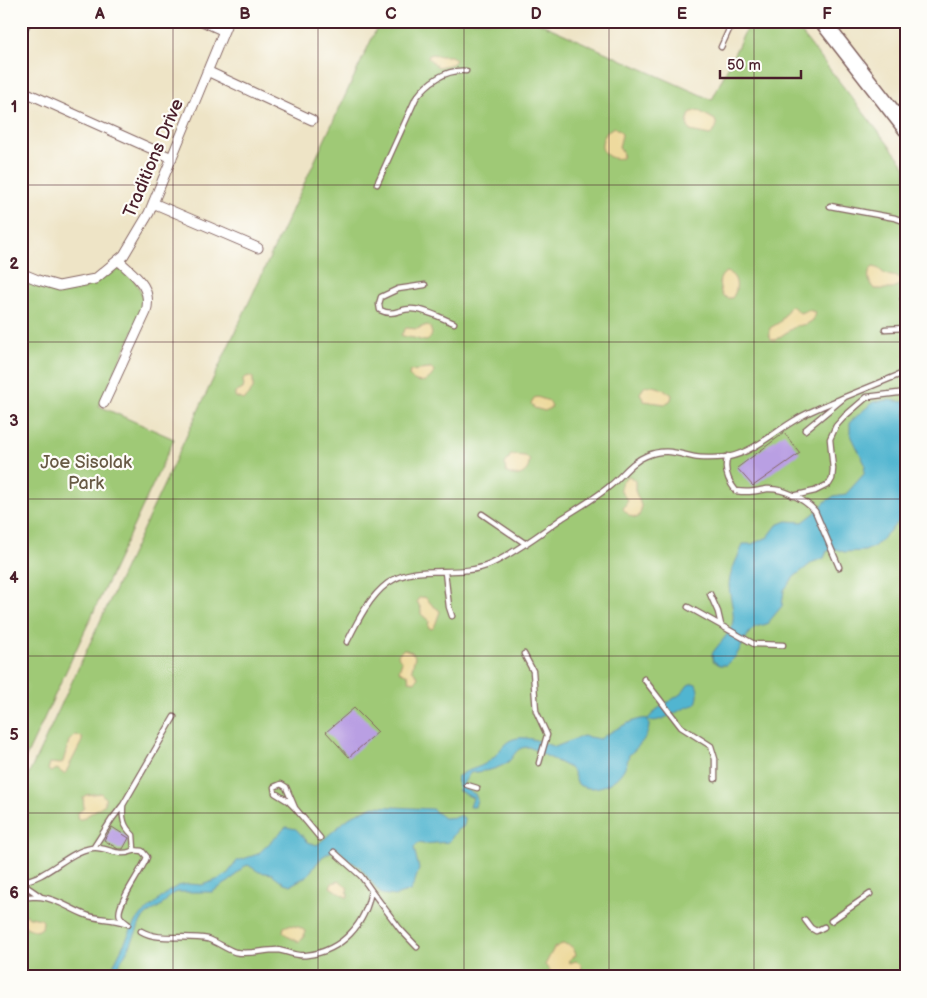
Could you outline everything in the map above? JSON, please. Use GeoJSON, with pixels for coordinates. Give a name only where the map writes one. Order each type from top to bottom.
{"type":"FeatureCollection","features":[{"type":"Feature","properties":{"kind":"main road"},"geometry":{"type":"LineString","coordinates":[[822,21],[906,129]]}},
{"type":"Feature","properties":{"kind":"street"},"geometry":{"type":"LineString","coordinates":[[21,29],[25,21]]}},
{"type":"Feature","properties":{"kind":"street"},"geometry":{"type":"LineString","coordinates":[[202,21],[224,31]]}},
{"type":"Feature","properties":{"kind":"street","name":"Traditions Drive"},"geometry":{"type":"LineString","coordinates":[[21,273],[59,286],[95,279],[124,255],[149,213],[228,21]]}},
{"type":"Feature","properties":{"kind":"street"},"geometry":{"type":"LineString","coordinates":[[207,72],[312,120]]}},
{"type":"Feature","properties":{"kind":"street"},"geometry":{"type":"LineString","coordinates":[[25,92],[172,158]]}},
{"type":"Feature","properties":{"kind":"street"},"geometry":{"type":"LineString","coordinates":[[153,203],[258,248]]}},
{"type":"Feature","properties":{"kind":"street"},"geometry":{"type":"LineString","coordinates":[[104,403],[148,304],[148,295],[142,283],[118,260]]}},
{"type":"Feature","properties":{"kind":"lane"},"geometry":{"type":"LineString","coordinates":[[721,47],[733,21]]}},
{"type":"Feature","properties":{"kind":"lane"},"geometry":{"type":"LineString","coordinates":[[377,184],[416,98],[424,88],[444,74],[457,70],[466,72]]}},
{"type":"Feature","properties":{"kind":"lane"},"geometry":{"type":"LineString","coordinates":[[830,206],[896,218],[906,222]]}},
{"type":"Feature","properties":{"kind":"lane"},"geometry":{"type":"LineString","coordinates":[[425,285],[398,290],[381,297],[380,310],[387,314],[410,309],[420,310],[454,323]]}},
{"type":"Feature","properties":{"kind":"lane"},"geometry":{"type":"LineString","coordinates":[[884,329],[906,328]]}},
{"type":"Feature","properties":{"kind":"lane"},"geometry":{"type":"LineString","coordinates":[[347,642],[374,598],[387,584],[398,578],[415,573],[476,569],[504,557],[583,506],[636,461],[648,455],[676,452],[700,458],[728,456],[751,449],[798,417],[906,372]]}},
{"type":"Feature","properties":{"kind":"lane"},"geometry":{"type":"LineString","coordinates":[[793,496],[815,491],[829,484],[833,469],[830,439],[836,426],[845,416],[867,397],[906,392]]}},
{"type":"Feature","properties":{"kind":"lane"},"geometry":{"type":"LineString","coordinates":[[805,430],[845,396]]}},
{"type":"Feature","properties":{"kind":"lane"},"geometry":{"type":"LineString","coordinates":[[728,456],[726,462],[727,472],[730,482],[736,491],[748,493],[780,489],[816,511],[839,568]]}},
{"type":"Feature","properties":{"kind":"lane"},"geometry":{"type":"LineString","coordinates":[[482,514],[526,544]]}},
{"type":"Feature","properties":{"kind":"lane"},"geometry":{"type":"LineString","coordinates":[[445,572],[449,607],[452,616]]}},
{"type":"Feature","properties":{"kind":"lane"},"geometry":{"type":"LineString","coordinates":[[710,594],[718,612],[721,625]]}},
{"type":"Feature","properties":{"kind":"lane"},"geometry":{"type":"LineString","coordinates":[[688,607],[754,644],[783,645]]}},
{"type":"Feature","properties":{"kind":"lane"},"geometry":{"type":"LineString","coordinates":[[524,654],[533,671],[536,711],[547,735],[540,763]]}},
{"type":"Feature","properties":{"kind":"lane"},"geometry":{"type":"LineString","coordinates":[[644,679],[681,727],[711,746],[715,759],[716,779]]}},
{"type":"Feature","properties":{"kind":"lane"},"geometry":{"type":"LineString","coordinates":[[94,847],[112,818],[123,805],[174,717]]}},
{"type":"Feature","properties":{"kind":"lane"},"geometry":{"type":"LineString","coordinates":[[295,808],[286,787],[280,784],[274,787],[274,793],[288,801],[320,838]]}},
{"type":"Feature","properties":{"kind":"lane"},"geometry":{"type":"LineString","coordinates":[[467,785],[477,788]]}},
{"type":"Feature","properties":{"kind":"lane"},"geometry":{"type":"LineString","coordinates":[[123,805],[122,818],[126,828],[133,835],[134,849]]}},
{"type":"Feature","properties":{"kind":"lane"},"geometry":{"type":"LineString","coordinates":[[94,847],[123,853],[134,849],[142,851],[146,857],[144,867],[123,898],[118,909],[120,917],[128,924],[119,920],[102,920],[85,914],[61,902],[40,896],[21,882],[43,875],[83,850],[94,847]]}},
{"type":"Feature","properties":{"kind":"lane"},"geometry":{"type":"LineString","coordinates":[[334,852],[362,876],[370,890],[400,929],[417,947]]}},
{"type":"Feature","properties":{"kind":"lane"},"geometry":{"type":"LineString","coordinates":[[140,931],[148,936],[190,936],[209,939],[235,952],[247,953],[278,950],[305,956],[336,946],[353,931],[363,917],[370,890]]}},
{"type":"Feature","properties":{"kind":"lane"},"geometry":{"type":"LineString","coordinates":[[831,921],[870,894]]}},
{"type":"Feature","properties":{"kind":"lane"},"geometry":{"type":"LineString","coordinates":[[21,896],[26,898],[40,896]]}},
{"type":"Feature","properties":{"kind":"lane"},"geometry":{"type":"LineString","coordinates":[[805,920],[816,931],[824,927]]}},
{"type":"Feature","properties":{"kind":"green space"},"geometry":{"type":"Polygon","coordinates":[[[380,21],[535,21],[712,100],[750,21],[792,21],[906,167],[906,977],[21,977],[21,791],[380,21]]]}},
{"type":"Feature","properties":{"kind":"green space","name":"Joe Sisolak Park"},"geometry":{"type":"Polygon","coordinates":[[[118,269],[131,277],[138,286],[143,306],[99,406],[174,439],[21,768],[21,280],[63,289],[97,281],[118,269]]]}},
{"type":"Feature","properties":{"kind":"sand"},"geometry":{"type":"Polygon","coordinates":[[[432,54],[451,56],[456,60],[452,64],[438,67],[428,58],[432,54]]]}},
{"type":"Feature","properties":{"kind":"sand"},"geometry":{"type":"Polygon","coordinates":[[[697,110],[715,120],[716,129],[710,135],[690,131],[687,124],[690,113],[697,110]]]}},
{"type":"Feature","properties":{"kind":"sand"},"geometry":{"type":"Polygon","coordinates":[[[614,127],[622,135],[619,147],[623,154],[622,158],[610,157],[602,148],[602,141],[614,127]]]}},
{"type":"Feature","properties":{"kind":"sand"},"geometry":{"type":"Polygon","coordinates":[[[873,267],[887,275],[903,279],[903,282],[892,289],[874,289],[869,278],[869,272],[873,267]]]}},
{"type":"Feature","properties":{"kind":"sand"},"geometry":{"type":"Polygon","coordinates":[[[726,272],[733,276],[736,283],[736,291],[732,298],[722,295],[720,288],[721,277],[726,272]]]}},
{"type":"Feature","properties":{"kind":"sand"},"geometry":{"type":"Polygon","coordinates":[[[791,305],[800,313],[808,310],[815,312],[813,320],[807,324],[796,326],[775,340],[771,339],[769,334],[770,328],[780,322],[791,305]]]}},
{"type":"Feature","properties":{"kind":"sand"},"geometry":{"type":"Polygon","coordinates":[[[427,325],[430,327],[432,334],[427,341],[401,335],[406,328],[417,329],[427,325]]]}},
{"type":"Feature","properties":{"kind":"sand"},"geometry":{"type":"Polygon","coordinates":[[[432,369],[434,372],[432,376],[423,382],[416,381],[409,376],[410,371],[432,369]]]}},
{"type":"Feature","properties":{"kind":"sand"},"geometry":{"type":"Polygon","coordinates":[[[249,376],[253,378],[253,389],[244,400],[235,397],[235,393],[243,389],[244,378],[249,376]]]}},
{"type":"Feature","properties":{"kind":"sand"},"geometry":{"type":"Polygon","coordinates":[[[645,386],[656,387],[666,391],[672,395],[671,400],[665,404],[644,401],[640,393],[645,386]]]}},
{"type":"Feature","properties":{"kind":"sand"},"geometry":{"type":"Polygon","coordinates":[[[537,397],[549,401],[552,407],[545,411],[534,408],[531,403],[537,397]]]}},
{"type":"Feature","properties":{"kind":"sand"},"geometry":{"type":"Polygon","coordinates":[[[511,455],[525,456],[529,459],[528,468],[522,474],[515,475],[506,472],[505,464],[511,455]]]}},
{"type":"Feature","properties":{"kind":"sand"},"geometry":{"type":"Polygon","coordinates":[[[629,476],[635,481],[635,490],[641,507],[637,518],[630,516],[623,509],[628,500],[621,491],[621,485],[629,476]]]}},
{"type":"Feature","properties":{"kind":"sand"},"geometry":{"type":"Polygon","coordinates":[[[424,597],[440,612],[432,629],[428,627],[429,621],[421,614],[417,601],[419,598],[424,597]]]}},
{"type":"Feature","properties":{"kind":"sand"},"geometry":{"type":"Polygon","coordinates":[[[404,649],[412,652],[415,656],[412,669],[418,677],[415,682],[409,681],[408,675],[399,671],[402,661],[398,654],[404,649]]]}},
{"type":"Feature","properties":{"kind":"sand"},"geometry":{"type":"Polygon","coordinates":[[[75,735],[82,737],[82,741],[66,772],[64,774],[57,769],[51,772],[48,770],[50,763],[60,764],[63,762],[69,741],[75,735]]]}},
{"type":"Feature","properties":{"kind":"sand"},"geometry":{"type":"Polygon","coordinates":[[[101,793],[105,798],[105,804],[82,819],[77,819],[78,813],[84,808],[83,797],[101,793]]]}},
{"type":"Feature","properties":{"kind":"sand"},"geometry":{"type":"Polygon","coordinates":[[[340,881],[347,887],[348,897],[330,887],[332,883],[340,881]]]}},
{"type":"Feature","properties":{"kind":"sand"},"geometry":{"type":"Polygon","coordinates":[[[21,913],[41,919],[43,921],[42,928],[37,931],[21,923],[21,913]]]}},
{"type":"Feature","properties":{"kind":"sand"},"geometry":{"type":"Polygon","coordinates":[[[289,925],[299,927],[305,931],[304,937],[299,942],[283,932],[284,927],[289,925]]]}},
{"type":"Feature","properties":{"kind":"sand"},"geometry":{"type":"Polygon","coordinates":[[[562,944],[571,946],[575,952],[576,955],[569,960],[570,963],[576,961],[581,964],[582,969],[575,977],[556,977],[545,965],[554,948],[562,944]]]}},
{"type":"Feature","properties":{"kind":"water"},"geometry":{"type":"Polygon","coordinates":[[[888,400],[906,402],[906,514],[875,546],[865,551],[844,552],[836,549],[827,551],[824,558],[813,562],[794,577],[784,590],[782,606],[767,624],[755,627],[749,633],[736,656],[727,665],[720,665],[713,661],[712,654],[728,634],[733,623],[729,585],[743,544],[752,544],[768,537],[777,525],[787,521],[803,522],[834,496],[846,494],[864,474],[865,464],[850,433],[850,422],[873,402],[888,400]]]}},
{"type":"Feature","properties":{"kind":"water"},"geometry":{"type":"Polygon","coordinates":[[[696,684],[698,692],[695,705],[658,720],[648,720],[647,735],[629,755],[621,774],[605,786],[591,788],[580,786],[570,768],[529,747],[524,747],[517,751],[509,762],[501,766],[470,773],[463,784],[465,789],[475,794],[477,799],[475,807],[470,807],[473,798],[459,791],[457,777],[488,762],[504,745],[516,738],[536,740],[555,747],[583,736],[600,739],[631,722],[648,719],[656,710],[682,693],[688,685],[696,684]]]}},
{"type":"Feature","properties":{"kind":"water"},"geometry":{"type":"Polygon","coordinates":[[[374,806],[432,809],[444,818],[460,815],[464,818],[465,822],[463,827],[457,830],[449,842],[418,843],[414,848],[419,869],[414,884],[410,891],[395,896],[381,894],[360,867],[350,861],[337,848],[322,857],[307,876],[291,885],[284,883],[272,874],[259,872],[248,865],[243,867],[230,881],[212,892],[178,892],[172,894],[162,905],[146,915],[141,921],[131,944],[112,977],[104,977],[113,966],[136,920],[169,891],[178,886],[188,884],[202,885],[219,879],[228,873],[237,861],[258,854],[286,827],[296,829],[308,842],[317,845],[353,815],[374,806]]]}},
{"type":"Feature","properties":{"kind":"building"},"geometry":{"type":"Polygon","coordinates":[[[784,433],[800,453],[753,486],[737,468],[784,433]]]}},
{"type":"Feature","properties":{"kind":"building"},"geometry":{"type":"Polygon","coordinates":[[[354,708],[378,732],[349,757],[326,732],[354,708]]]}},
{"type":"Feature","properties":{"kind":"building"},"geometry":{"type":"Polygon","coordinates":[[[112,827],[129,838],[123,849],[118,849],[104,840],[112,827]]]}}]}
